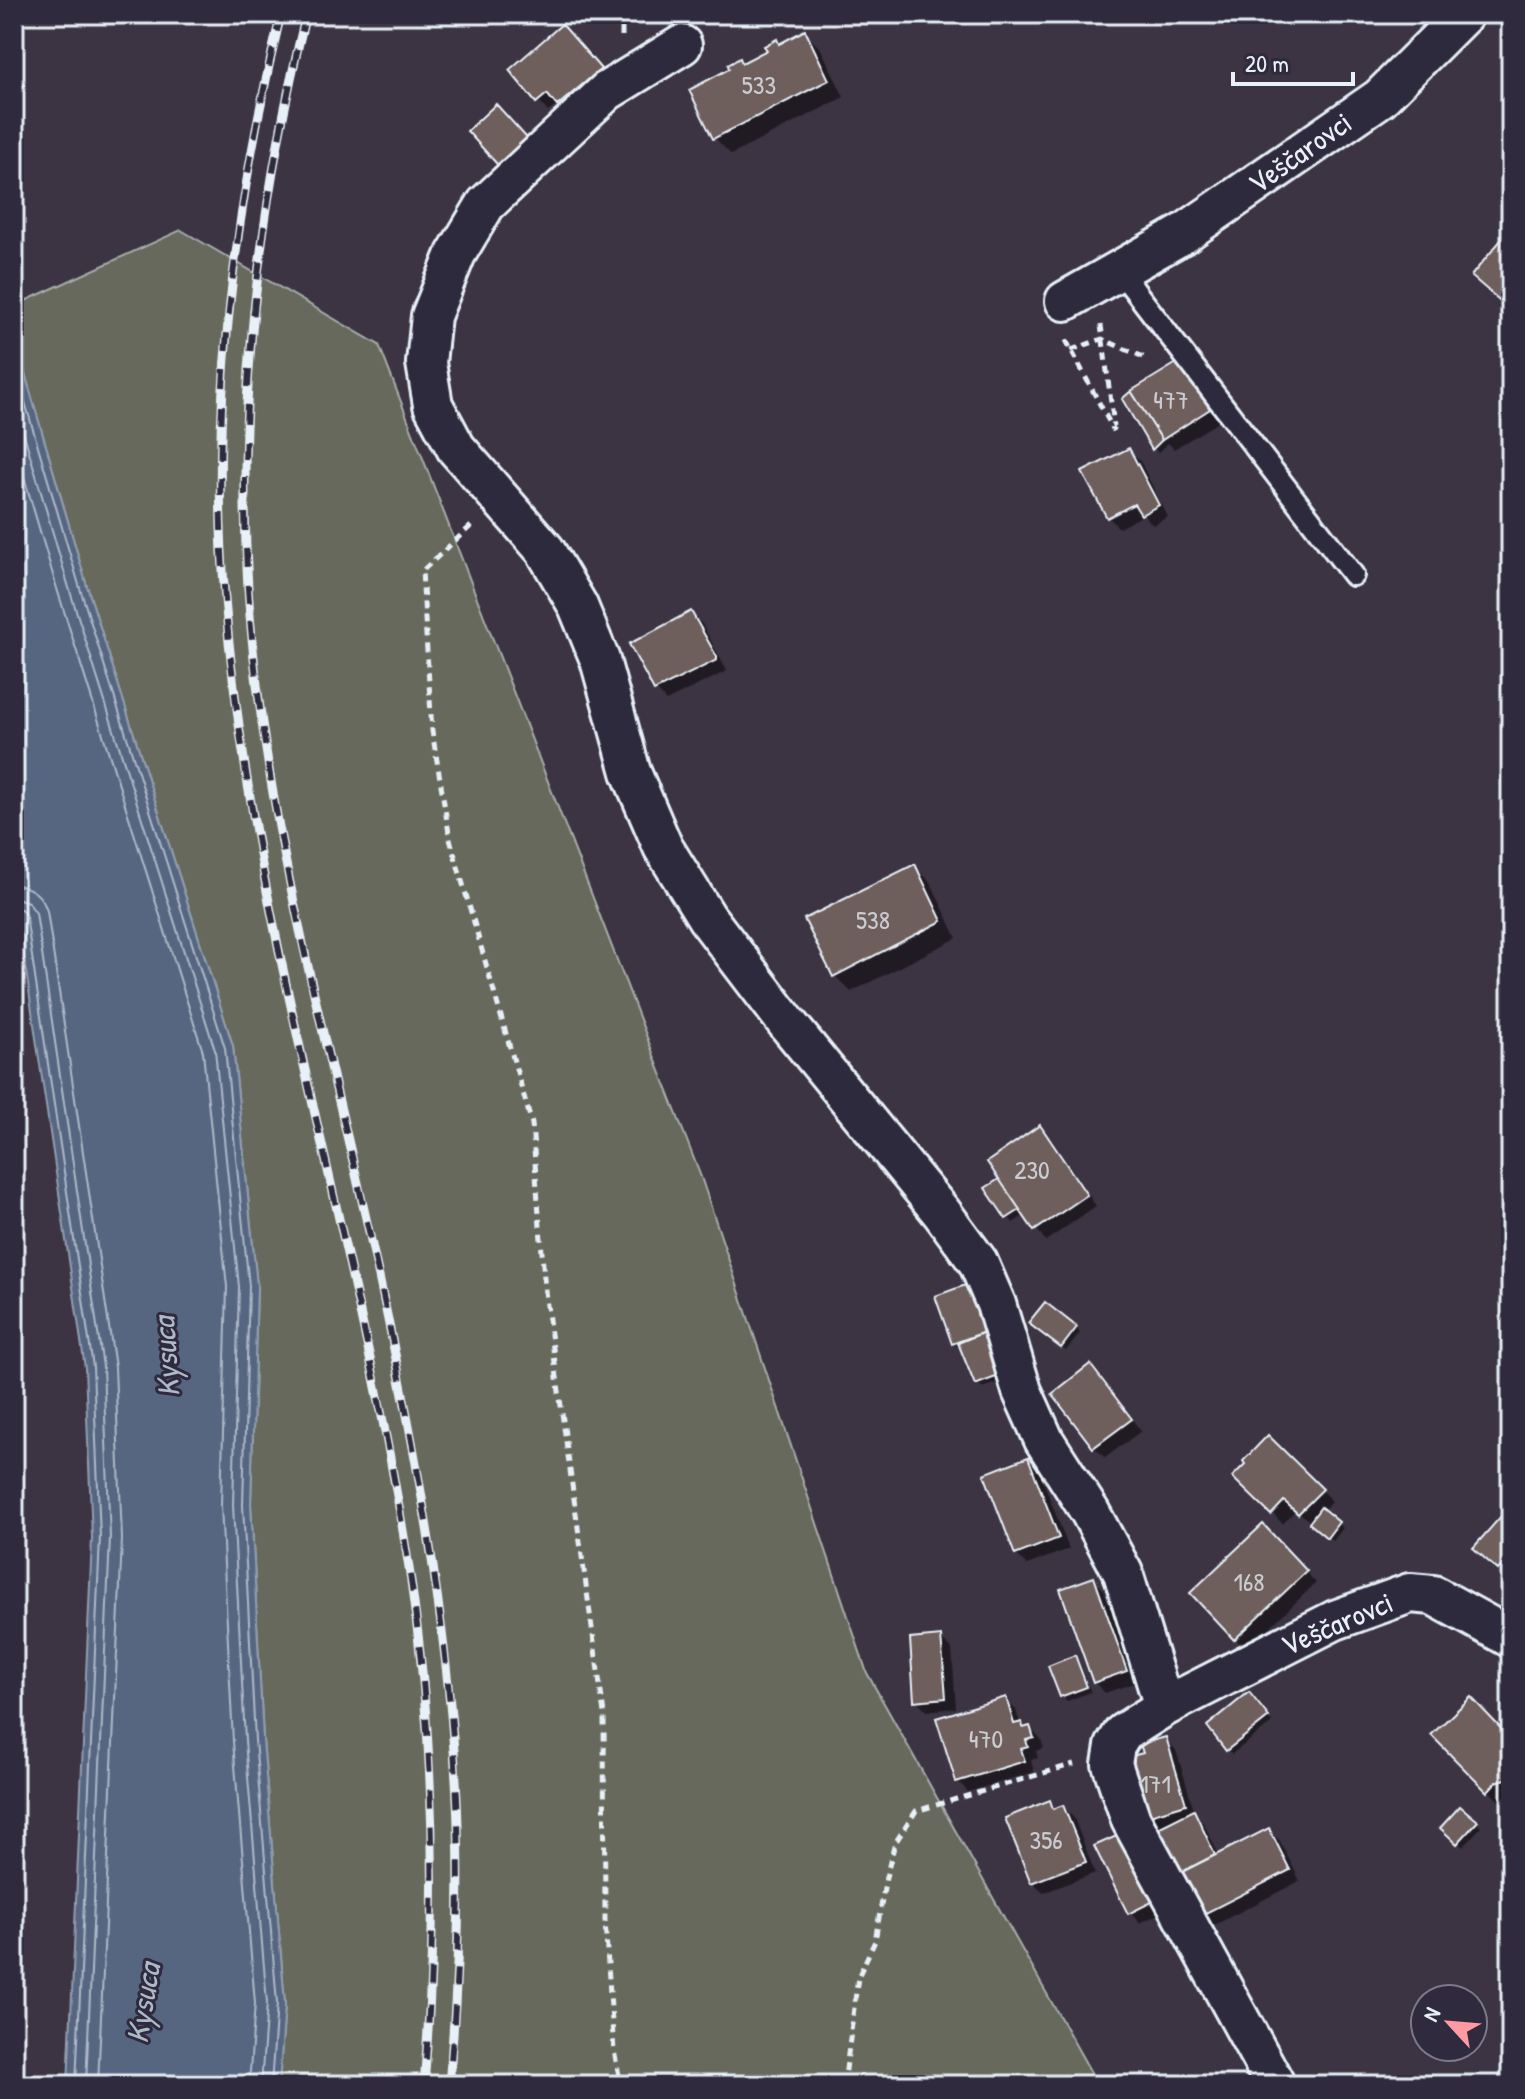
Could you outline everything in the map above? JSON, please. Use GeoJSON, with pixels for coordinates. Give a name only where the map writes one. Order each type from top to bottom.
{"type":"FeatureCollection","features":[{"type":"Feature","properties":{"kind":"street","name":"Veščarovci"},"geometry":{"type":"LineString","coordinates":[[1093,285],[1183,234],[1380,98],[1464,14]]}},
{"type":"Feature","properties":{"kind":"street"},"geometry":{"type":"LineString","coordinates":[[682,45],[607,91],[486,204],[456,254],[431,316],[426,363],[433,405],[456,448],[545,550],[578,606],[600,660],[631,772],[663,847],[700,907],[787,1023],[978,1262],[996,1304],[1022,1391],[1044,1440],[1090,1512],[1123,1573],[1164,1707]]}},
{"type":"Feature","properties":{"kind":"street","name":"Veščarovci"},"geometry":{"type":"LineString","coordinates":[[1115,1746],[1123,1733],[1164,1707],[1335,1620],[1410,1593],[1433,1595],[1511,1638]]}},
{"type":"Feature","properties":{"kind":"street"},"geometry":{"type":"LineString","coordinates":[[1115,1746],[1112,1764],[1131,1820],[1274,2082]]}},
{"type":"Feature","properties":{"kind":"lane"},"geometry":{"type":"LineString","coordinates":[[1093,285],[1181,350],[1353,575]]}},
{"type":"Feature","properties":{"kind":"path"},"geometry":{"type":"LineString","coordinates":[[1093,285],[1102,339],[1114,431],[1052,314],[1093,285]]}},
{"type":"Feature","properties":{"kind":"path"},"geometry":{"type":"LineString","coordinates":[[1071,350],[1102,339],[1160,364],[1181,350]]}},
{"type":"Feature","properties":{"kind":"path"},"geometry":{"type":"LineString","coordinates":[[501,498],[422,571],[432,731],[450,839],[532,1124],[545,1291],[604,1714],[605,1921],[614,2051],[621,2085]]}},
{"type":"Feature","properties":{"kind":"path"},"geometry":{"type":"LineString","coordinates":[[844,2085],[858,1977],[875,1941],[895,1843],[916,1811],[1099,1757],[1115,1746]]}},
{"type":"Feature","properties":{"kind":"green space"},"geometry":{"type":"Polygon","coordinates":[[[181,230],[379,345],[701,1177],[867,1673],[1098,2085],[279,2085],[285,2004],[263,1740],[251,1504],[257,1286],[233,1046],[86,583],[14,336],[14,306],[181,230]]]}},
{"type":"Feature","properties":{"kind":"water","name":"Kysuca"},"geometry":{"type":"Polygon","coordinates":[[[14,336],[86,583],[233,1046],[257,1286],[251,1504],[263,1740],[285,2004],[279,2085],[68,2085],[92,1538],[85,1368],[14,890],[14,336]]]}},
{"type":"Feature","properties":{"kind":"building"},"geometry":{"type":"Polygon","coordinates":[[[562,24],[601,69],[557,106],[547,94],[536,103],[509,70],[562,24]]]}},
{"type":"Feature","properties":{"kind":"building"},"geometry":{"type":"Polygon","coordinates":[[[805,30],[829,80],[713,139],[689,90],[729,69],[728,65],[740,58],[742,63],[767,50],[764,46],[777,39],[779,44],[805,30]]]}},
{"type":"Feature","properties":{"kind":"building"},"geometry":{"type":"Polygon","coordinates":[[[496,104],[535,147],[506,174],[467,131],[496,104]]]}},
{"type":"Feature","properties":{"kind":"building"},"geometry":{"type":"Polygon","coordinates":[[[1511,228],[1511,310],[1471,276],[1511,228]]]}},
{"type":"Feature","properties":{"kind":"building"},"geometry":{"type":"Polygon","coordinates":[[[1180,361],[1210,409],[1162,440],[1131,391],[1180,361]]]}},
{"type":"Feature","properties":{"kind":"building"},"geometry":{"type":"Polygon","coordinates":[[[1131,391],[1162,440],[1152,450],[1122,399],[1131,391]]]}},
{"type":"Feature","properties":{"kind":"building"},"geometry":{"type":"Polygon","coordinates":[[[1129,448],[1159,505],[1141,515],[1134,504],[1107,518],[1082,472],[1129,448]]]}},
{"type":"Feature","properties":{"kind":"building"},"geometry":{"type":"Polygon","coordinates":[[[691,611],[717,660],[654,691],[629,644],[691,611]]]}},
{"type":"Feature","properties":{"kind":"building"},"geometry":{"type":"Polygon","coordinates":[[[915,864],[942,921],[833,977],[804,919],[915,864]]]}},
{"type":"Feature","properties":{"kind":"building"},"geometry":{"type":"Polygon","coordinates":[[[1040,1125],[1087,1195],[1034,1231],[987,1162],[1040,1125]]]}},
{"type":"Feature","properties":{"kind":"building"},"geometry":{"type":"Polygon","coordinates":[[[999,1179],[1020,1210],[1006,1219],[985,1188],[999,1179]]]}},
{"type":"Feature","properties":{"kind":"building"},"geometry":{"type":"Polygon","coordinates":[[[971,1283],[987,1331],[952,1344],[935,1296],[971,1283]]]}},
{"type":"Feature","properties":{"kind":"building"},"geometry":{"type":"Polygon","coordinates":[[[1045,1302],[1077,1327],[1061,1348],[1028,1323],[1045,1302]]]}},
{"type":"Feature","properties":{"kind":"building"},"geometry":{"type":"Polygon","coordinates":[[[987,1331],[1004,1374],[975,1385],[958,1343],[987,1331]]]}},
{"type":"Feature","properties":{"kind":"building"},"geometry":{"type":"Polygon","coordinates":[[[1090,1364],[1132,1419],[1093,1448],[1052,1394],[1090,1364]]]}},
{"type":"Feature","properties":{"kind":"building"},"geometry":{"type":"Polygon","coordinates":[[[1268,1435],[1323,1489],[1298,1514],[1284,1501],[1271,1515],[1232,1477],[1268,1435]]]}},
{"type":"Feature","properties":{"kind":"building"},"geometry":{"type":"Polygon","coordinates":[[[1028,1457],[1059,1538],[1015,1555],[984,1474],[1028,1457]]]}},
{"type":"Feature","properties":{"kind":"building"},"geometry":{"type":"Polygon","coordinates":[[[1511,1505],[1511,1560],[1509,1558],[1498,1570],[1473,1548],[1511,1505]]]}},
{"type":"Feature","properties":{"kind":"building"},"geometry":{"type":"Polygon","coordinates":[[[1321,1507],[1339,1522],[1327,1538],[1309,1523],[1321,1507]]]}},
{"type":"Feature","properties":{"kind":"building"},"geometry":{"type":"Polygon","coordinates":[[[1263,1524],[1307,1571],[1234,1640],[1190,1593],[1263,1524]]]}},
{"type":"Feature","properties":{"kind":"building"},"geometry":{"type":"Polygon","coordinates":[[[1094,1577],[1127,1671],[1093,1683],[1060,1589],[1094,1577]]]}},
{"type":"Feature","properties":{"kind":"building"},"geometry":{"type":"Polygon","coordinates":[[[941,1636],[946,1698],[914,1701],[910,1639],[941,1636]]]}},
{"type":"Feature","properties":{"kind":"building"},"geometry":{"type":"Polygon","coordinates":[[[1075,1655],[1087,1687],[1060,1697],[1048,1666],[1075,1655]]]}},
{"type":"Feature","properties":{"kind":"building"},"geometry":{"type":"Polygon","coordinates":[[[1249,1692],[1269,1717],[1226,1751],[1207,1726],[1249,1692]]]}},
{"type":"Feature","properties":{"kind":"building"},"geometry":{"type":"Polygon","coordinates":[[[1006,1697],[1014,1724],[1022,1722],[1023,1728],[1030,1726],[1034,1738],[1026,1740],[1028,1747],[1021,1749],[1025,1761],[956,1782],[936,1718],[1006,1697]]]}},
{"type":"Feature","properties":{"kind":"building"},"geometry":{"type":"Polygon","coordinates":[[[1471,1697],[1511,1739],[1511,1773],[1487,1792],[1431,1735],[1471,1697]]]}},
{"type":"Feature","properties":{"kind":"building"},"geometry":{"type":"Polygon","coordinates":[[[1166,1737],[1186,1804],[1140,1818],[1123,1764],[1134,1761],[1132,1756],[1143,1753],[1140,1744],[1166,1737]]]}},
{"type":"Feature","properties":{"kind":"building"},"geometry":{"type":"Polygon","coordinates":[[[1050,1800],[1053,1809],[1063,1805],[1086,1862],[1031,1883],[1005,1818],[1050,1800]]]}},
{"type":"Feature","properties":{"kind":"building"},"geometry":{"type":"Polygon","coordinates":[[[1460,1806],[1478,1821],[1457,1844],[1440,1828],[1460,1806]]]}},
{"type":"Feature","properties":{"kind":"building"},"geometry":{"type":"Polygon","coordinates":[[[1194,1810],[1215,1855],[1172,1877],[1150,1832],[1194,1810]]]}},
{"type":"Feature","properties":{"kind":"building"},"geometry":{"type":"Polygon","coordinates":[[[1269,1828],[1290,1870],[1192,1920],[1172,1877],[1269,1828]]]}},
{"type":"Feature","properties":{"kind":"building"},"geometry":{"type":"Polygon","coordinates":[[[1121,1834],[1154,1901],[1128,1914],[1094,1846],[1121,1834]]]}},
{"type":"Feature","properties":{"kind":"railway"},"geometry":{"type":"LineString","coordinates":[[281,14],[251,158],[230,304],[221,452],[225,599],[239,723],[259,847],[283,969],[365,1335],[411,1581],[425,1706],[432,1832],[431,1959],[424,2085]]}},
{"type":"Feature","properties":{"kind":"railway"},"geometry":{"type":"LineString","coordinates":[[306,14],[276,155],[255,299],[246,443],[248,588],[256,677],[284,854],[395,1351],[437,1595],[451,1718],[459,1856],[455,2009],[449,2085]]}}]}
